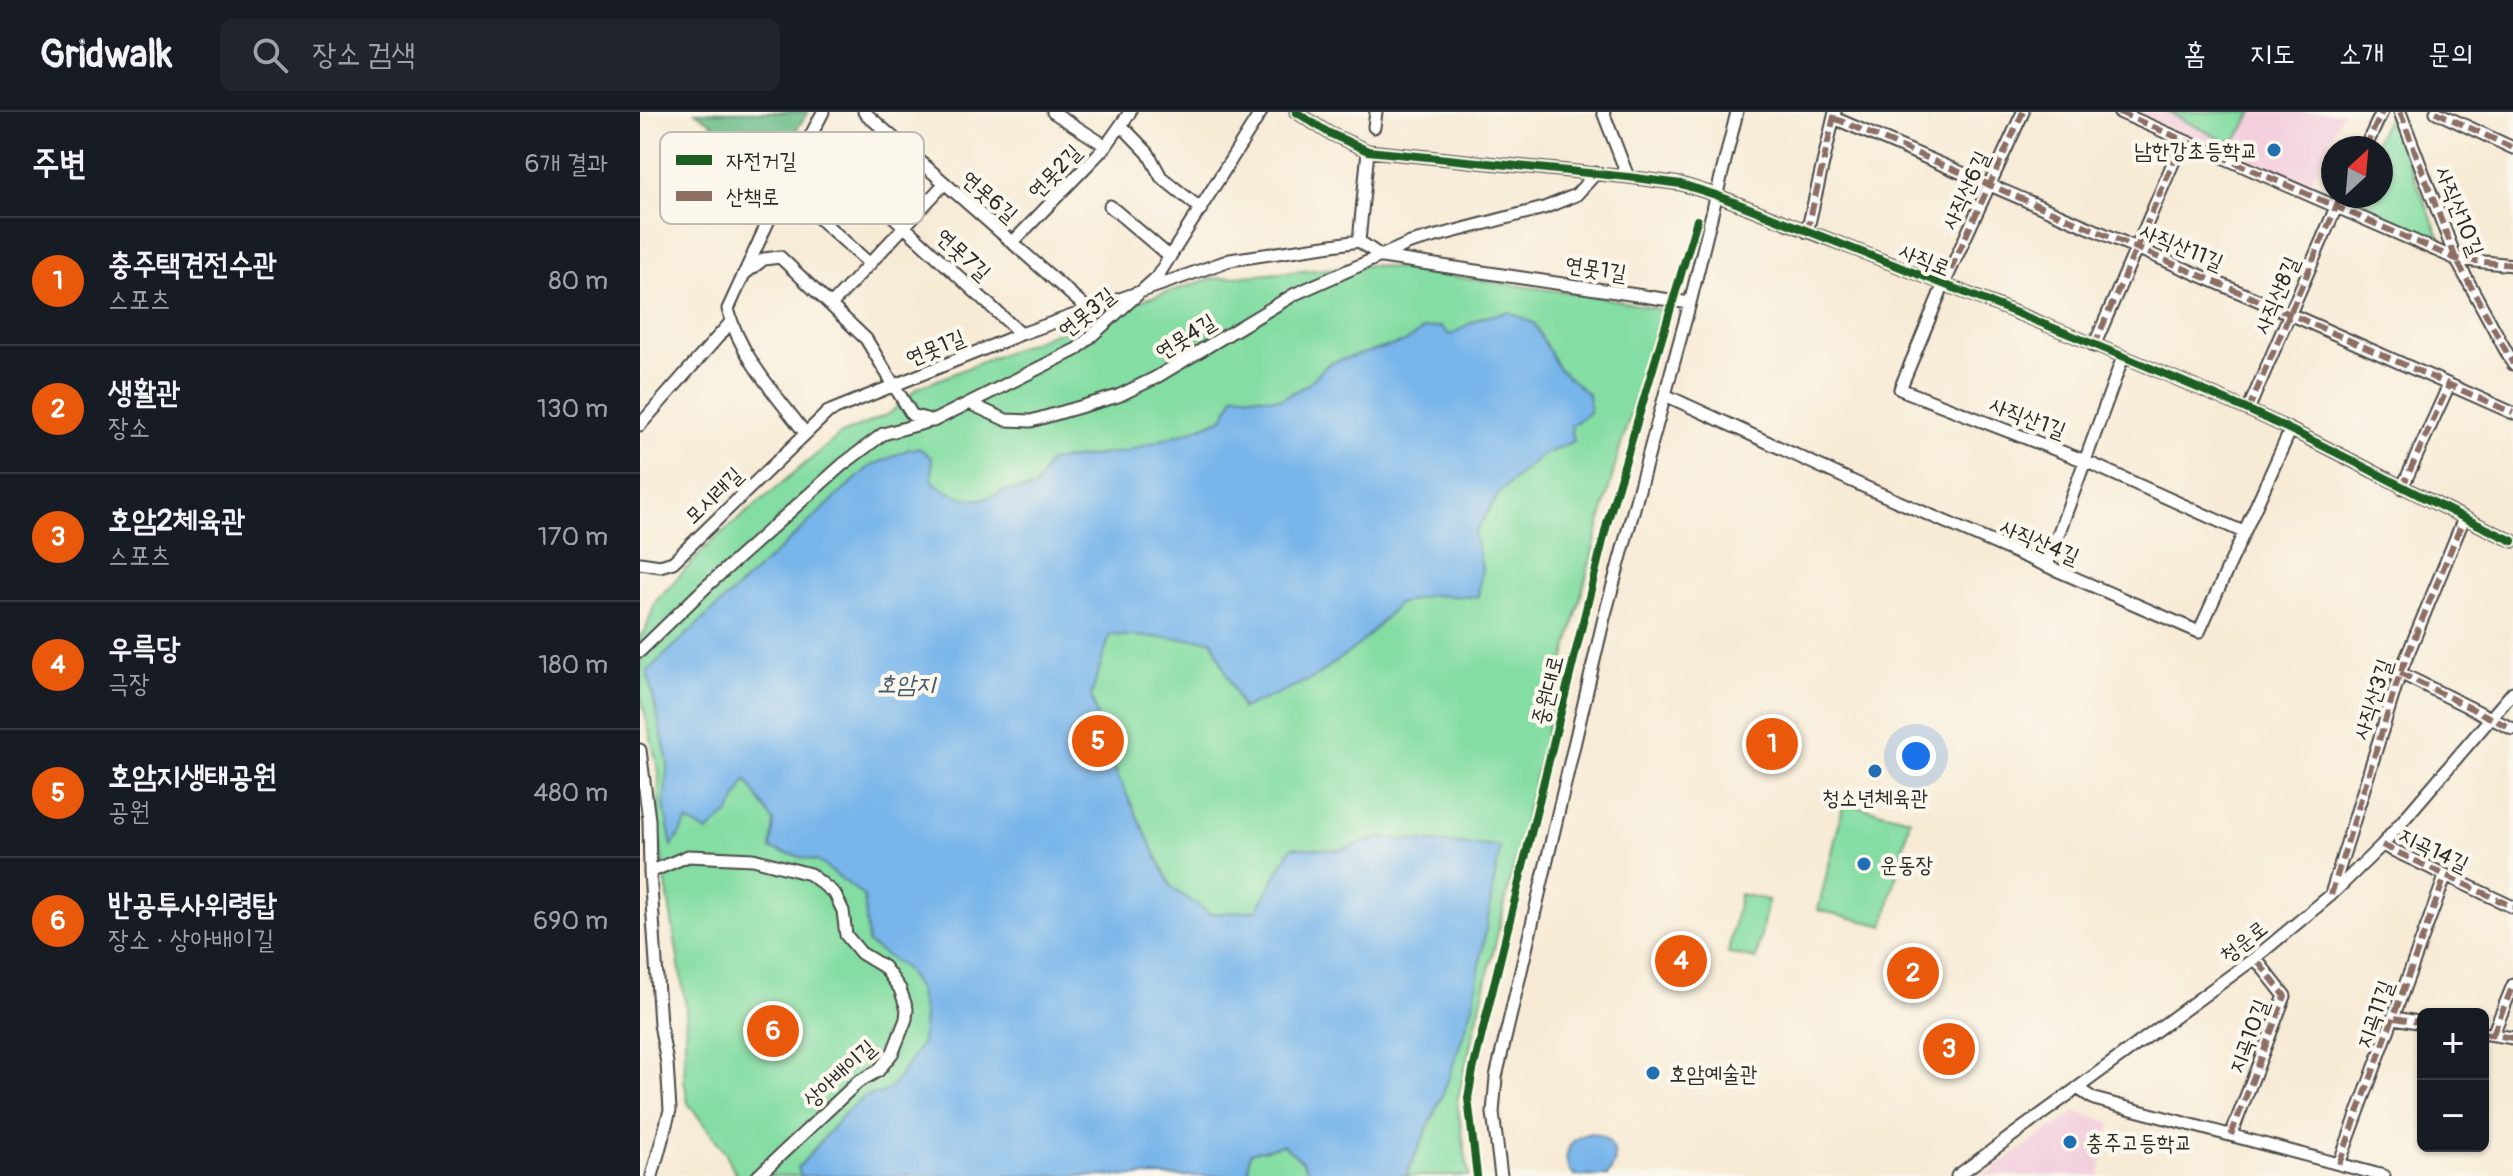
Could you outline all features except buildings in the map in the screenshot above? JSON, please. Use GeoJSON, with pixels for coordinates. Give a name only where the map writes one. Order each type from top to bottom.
{"type":"FeatureCollection","features":[{"type":"Feature","properties":{"kind":"street"},"geometry":{"type":"LineString","coordinates":[[813,132],[823,112]]}},
{"type":"Feature","properties":{"kind":"street","name":"연못6길"},"geometry":{"type":"LineString","coordinates":[[864,112],[887,132]]}},
{"type":"Feature","properties":{"kind":"street"},"geometry":{"type":"LineString","coordinates":[[1053,112],[1106,146]]}},
{"type":"Feature","properties":{"kind":"street","name":"연못2길"},"geometry":{"type":"LineString","coordinates":[[1013,242],[1106,146],[1130,112]]}},
{"type":"Feature","properties":{"kind":"street","name":"연못3길"},"geometry":{"type":"LineString","coordinates":[[971,404],[1077,349],[1146,290],[1261,112]]}},
{"type":"Feature","properties":{"kind":"street","name":"사직로"},"geometry":{"type":"LineString","coordinates":[[1296,112],[1329,133],[1368,151],[1628,177],[1681,184],[1716,195],[2248,410],[2513,541]]}},
{"type":"Feature","properties":{"kind":"street"},"geometry":{"type":"LineString","coordinates":[[1374,127],[1376,112]]}},
{"type":"Feature","properties":{"kind":"street"},"geometry":{"type":"LineString","coordinates":[[1603,112],[1628,177]]}},
{"type":"Feature","properties":{"kind":"street","name":"중원대로"},"geometry":{"type":"LineString","coordinates":[[1501,1176],[1493,1113],[1496,1077],[1607,607],[1690,303],[1737,112]]}},
{"type":"Feature","properties":{"kind":"street","name":"사직산6길"},"geometry":{"type":"LineString","coordinates":[[1943,286],[2023,112]]}},
{"type":"Feature","properties":{"kind":"street"},"geometry":{"type":"LineString","coordinates":[[2119,112],[2321,194]]}},
{"type":"Feature","properties":{"kind":"street"},"geometry":{"type":"LineString","coordinates":[[2371,136],[2382,112]]}},
{"type":"Feature","properties":{"kind":"street","name":"사직산10길"},"geometry":{"type":"LineString","coordinates":[[2400,112],[2456,259],[2513,364]]}},
{"type":"Feature","properties":{"kind":"street"},"geometry":{"type":"LineString","coordinates":[[2436,112],[2513,148]]}},
{"type":"Feature","properties":{"kind":"street"},"geometry":{"type":"LineString","coordinates":[[1807,232],[1834,115]]}},
{"type":"Feature","properties":{"kind":"street","name":"사직산11길"},"geometry":{"type":"LineString","coordinates":[[1834,115],[2513,413]]}},
{"type":"Feature","properties":{"kind":"street"},"geometry":{"type":"LineString","coordinates":[[1121,125],[1148,153],[1161,177],[1201,209]]}},
{"type":"Feature","properties":{"kind":"street"},"geometry":{"type":"LineString","coordinates":[[2094,346],[2183,140]]}},
{"type":"Feature","properties":{"kind":"street"},"geometry":{"type":"LineString","coordinates":[[1359,241],[1368,151]]}},
{"type":"Feature","properties":{"kind":"street","name":"연못6길"},"geometry":{"type":"LineString","coordinates":[[924,165],[1090,311]]}},
{"type":"Feature","properties":{"kind":"street","name":"연못4길"},"geometry":{"type":"LineString","coordinates":[[971,404],[1006,420],[1031,421],[1118,396],[1155,378],[1295,294],[1410,243],[1544,208],[1576,195],[1596,173]]}},
{"type":"Feature","properties":{"kind":"street"},"geometry":{"type":"LineString","coordinates":[[924,206],[945,183]]}},
{"type":"Feature","properties":{"kind":"street"},"geometry":{"type":"LineString","coordinates":[[1110,206],[1170,257]]}},
{"type":"Feature","properties":{"kind":"street","name":"사직산8길"},"geometry":{"type":"LineString","coordinates":[[2248,410],[2336,208]]}},
{"type":"Feature","properties":{"kind":"street"},"geometry":{"type":"LineString","coordinates":[[2353,208],[2456,259],[2513,265]]}},
{"type":"Feature","properties":{"kind":"street"},"geometry":{"type":"LineString","coordinates":[[767,224],[728,309],[731,322],[749,356],[805,433]]}},
{"type":"Feature","properties":{"kind":"street"},"geometry":{"type":"LineString","coordinates":[[825,224],[870,264]]}},
{"type":"Feature","properties":{"kind":"street","name":"연못7길"},"geometry":{"type":"LineString","coordinates":[[901,224],[1021,334]]}},
{"type":"Feature","properties":{"kind":"street"},"geometry":{"type":"LineString","coordinates":[[831,305],[907,224]]}},
{"type":"Feature","properties":{"kind":"street","name":"연못1길"},"geometry":{"type":"LineString","coordinates":[[805,433],[828,412],[894,385],[1021,334],[1230,260],[1359,241],[1382,257],[1690,303]]}},
{"type":"Feature","properties":{"kind":"street"},"geometry":{"type":"LineString","coordinates":[[743,275],[764,259],[780,257],[866,339],[912,415],[933,421]]}},
{"type":"Feature","properties":{"kind":"street","name":"사직산1길"},"geometry":{"type":"LineString","coordinates":[[1943,286],[1900,389],[2085,461],[2243,532]]}},
{"type":"Feature","properties":{"kind":"street"},"geometry":{"type":"LineString","coordinates":[[640,425],[731,322]]}},
{"type":"Feature","properties":{"kind":"street"},"geometry":{"type":"LineString","coordinates":[[2047,565],[2123,357]]}},
{"type":"Feature","properties":{"kind":"street"},"geometry":{"type":"LineString","coordinates":[[2402,488],[2449,385]]}},
{"type":"Feature","properties":{"kind":"street","name":"사직산4길"},"geometry":{"type":"LineString","coordinates":[[1665,395],[1865,487],[2199,632],[2290,431]]}},
{"type":"Feature","properties":{"kind":"street"},"geometry":{"type":"LineString","coordinates":[[640,651],[708,585],[842,465],[883,434],[933,421],[971,404]]}},
{"type":"Feature","properties":{"kind":"street","name":"모시래길"},"geometry":{"type":"LineString","coordinates":[[640,563],[660,566],[673,562],[805,433]]}},
{"type":"Feature","properties":{"kind":"street","name":"사직산3길"},"geometry":{"type":"LineString","coordinates":[[2331,895],[2400,673],[2464,518]]}},
{"type":"Feature","properties":{"kind":"street"},"geometry":{"type":"LineString","coordinates":[[2400,673],[2513,729]]}},
{"type":"Feature","properties":{"kind":"street","name":"청운로"},"geometry":{"type":"LineString","coordinates":[[1957,1176],[2255,958],[2331,895],[2382,845],[2513,692]]}},
{"type":"Feature","properties":{"kind":"street"},"geometry":{"type":"LineString","coordinates":[[640,750],[649,820],[647,871],[670,1110],[652,1176]]}},
{"type":"Feature","properties":{"kind":"street","name":"지곡14길"},"geometry":{"type":"LineString","coordinates":[[2382,845],[2513,907]]}},
{"type":"Feature","properties":{"kind":"street","name":"상아배이길"},"geometry":{"type":"LineString","coordinates":[[647,871],[688,856],[753,859],[810,874],[835,894],[843,911],[846,935],[861,953],[884,967],[900,989],[907,1009],[906,1019],[893,1052],[878,1071],[858,1082],[758,1176]]}},
{"type":"Feature","properties":{"kind":"street","name":"지곡11길"},"geometry":{"type":"LineString","coordinates":[[2339,1164],[2445,877]]}},
{"type":"Feature","properties":{"kind":"street","name":"지곡10길"},"geometry":{"type":"LineString","coordinates":[[2231,1135],[2285,996],[2255,958]]}},
{"type":"Feature","properties":{"kind":"street"},"geometry":{"type":"LineString","coordinates":[[2489,1031],[2513,985]]}},
{"type":"Feature","properties":{"kind":"street"},"geometry":{"type":"LineString","coordinates":[[2395,1018],[2417,1022]]}},
{"type":"Feature","properties":{"kind":"street"},"geometry":{"type":"LineString","coordinates":[[2489,1033],[2513,1038]]}},
{"type":"Feature","properties":{"kind":"street"},"geometry":{"type":"LineString","coordinates":[[2077,1088],[2094,1099],[2378,1175]]}},
{"type":"Feature","properties":{"kind":"shaded area","name":"남한강초등학교"},"geometry":{"type":"Polygon","coordinates":[[[2135,112],[2343,112],[2332,136],[2321,136],[2321,159],[2308,187],[2135,112]]]}},
{"type":"Feature","properties":{"kind":"shaded area","name":"충주고등학교"},"geometry":{"type":"Polygon","coordinates":[[[2076,1112],[2111,1122],[2099,1176],[1982,1176],[2076,1112]]]}},
{"type":"Feature","properties":{"kind":"green space"},"geometry":{"type":"Polygon","coordinates":[[[695,112],[808,112],[795,132],[724,132],[695,112]]]}},
{"type":"Feature","properties":{"kind":"green space"},"geometry":{"type":"Polygon","coordinates":[[[2168,112],[2253,112],[2237,139],[2226,142],[2168,112]]]}},
{"type":"Feature","properties":{"kind":"green space"},"geometry":{"type":"Polygon","coordinates":[[[2389,115],[2443,246],[2356,208],[2393,208],[2393,136],[2378,136],[2389,115]]]}},
{"type":"Feature","properties":{"kind":"green space","name":"호암지"},"geometry":{"type":"Polygon","coordinates":[[[1371,265],[1601,297],[1662,310],[1617,458],[1554,700],[1457,1102],[1469,1176],[737,1176],[725,1152],[688,1103],[684,1079],[686,1008],[658,834],[659,772],[640,693],[640,636],[646,629],[656,601],[711,542],[841,434],[889,414],[917,388],[1120,307],[1210,279],[1371,265]]]}},
{"type":"Feature","properties":{"kind":"green space","name":"운동장"},"geometry":{"type":"Polygon","coordinates":[[[1844,803],[1910,819],[1884,926],[1818,910],[1844,803]]]}},
{"type":"Feature","properties":{"kind":"green space"},"geometry":{"type":"Polygon","coordinates":[[[1740,894],[1768,900],[1756,959],[1728,953],[1740,894]]]}},
{"type":"Feature","properties":{"kind":"water","name":"호암지"},"geometry":{"type":"Polygon","coordinates":[[[1508,312],[1534,323],[1558,368],[1588,394],[1590,412],[1571,426],[1574,441],[1539,457],[1501,491],[1474,534],[1482,567],[1478,597],[1429,595],[1398,604],[1360,644],[1314,678],[1242,709],[1212,640],[1110,635],[1091,696],[1110,760],[1172,888],[1211,914],[1257,910],[1292,847],[1340,850],[1379,838],[1500,847],[1473,1006],[1444,1092],[1406,1176],[1311,1176],[1302,1161],[1283,1145],[1250,1153],[1248,1176],[801,1176],[798,1168],[845,1113],[866,1096],[882,1093],[894,1085],[922,1042],[924,1015],[918,989],[904,968],[868,943],[864,896],[819,862],[771,849],[774,822],[746,780],[730,812],[707,832],[687,821],[672,847],[664,804],[668,762],[647,671],[869,467],[909,449],[919,448],[932,458],[932,480],[944,490],[959,496],[983,499],[1005,491],[1030,489],[1037,484],[1050,461],[1124,452],[1193,430],[1223,418],[1235,394],[1281,399],[1307,385],[1329,363],[1405,342],[1425,328],[1441,327],[1450,335],[1480,318],[1508,312]]]}},
{"type":"Feature","properties":{"kind":"water"},"geometry":{"type":"Polygon","coordinates":[[[1591,1133],[1605,1139],[1613,1149],[1612,1169],[1607,1176],[1574,1176],[1567,1162],[1568,1149],[1577,1139],[1591,1133]]]}},
{"type":"Feature","properties":{"kind":"marked path"},"geometry":{"type":"LineString","coordinates":[[1807,232],[1835,112]]}},
{"type":"Feature","properties":{"kind":"marked path"},"geometry":{"type":"LineString","coordinates":[[1943,286],[2023,112]]}},
{"type":"Feature","properties":{"kind":"marked path"},"geometry":{"type":"LineString","coordinates":[[2119,112],[2456,259],[2513,265]]}},
{"type":"Feature","properties":{"kind":"marked path"},"geometry":{"type":"LineString","coordinates":[[2371,136],[2382,112]]}},
{"type":"Feature","properties":{"kind":"marked path"},"geometry":{"type":"LineString","coordinates":[[2400,112],[2456,259],[2513,364]]}},
{"type":"Feature","properties":{"kind":"marked path"},"geometry":{"type":"LineString","coordinates":[[2436,112],[2513,148]]}},
{"type":"Feature","properties":{"kind":"marked path"},"geometry":{"type":"LineString","coordinates":[[1834,118],[2513,413]]}},
{"type":"Feature","properties":{"kind":"marked path"},"geometry":{"type":"LineString","coordinates":[[2094,346],[2183,140]]}},
{"type":"Feature","properties":{"kind":"marked path"},"geometry":{"type":"LineString","coordinates":[[2248,410],[2336,208]]}},
{"type":"Feature","properties":{"kind":"marked path"},"geometry":{"type":"LineString","coordinates":[[2402,488],[2449,385]]}},
{"type":"Feature","properties":{"kind":"marked path"},"geometry":{"type":"LineString","coordinates":[[2331,895],[2400,673],[2464,518]]}},
{"type":"Feature","properties":{"kind":"marked path"},"geometry":{"type":"LineString","coordinates":[[2400,673],[2513,729]]}},
{"type":"Feature","properties":{"kind":"marked path"},"geometry":{"type":"LineString","coordinates":[[2382,845],[2513,907]]}},
{"type":"Feature","properties":{"kind":"marked path"},"geometry":{"type":"LineString","coordinates":[[2339,1164],[2445,877]]}},
{"type":"Feature","properties":{"kind":"marked path"},"geometry":{"type":"LineString","coordinates":[[2231,1135],[2285,996],[2255,958]]}},
{"type":"Feature","properties":{"kind":"marked path"},"geometry":{"type":"LineString","coordinates":[[2493,1034],[2513,985]]}},
{"type":"Feature","properties":{"kind":"marked path"},"geometry":{"type":"LineString","coordinates":[[2395,1018],[2417,1022]]}},
{"type":"Feature","properties":{"kind":"marked path"},"geometry":{"type":"LineString","coordinates":[[2489,1034],[2513,1038]]}},
{"type":"Feature","properties":{"kind":"cycle path"},"geometry":{"type":"LineString","coordinates":[[1296,112],[1329,133],[1368,151],[1628,177],[1681,184],[1716,195],[2181,381],[2280,424],[2513,541]]}},
{"type":"Feature","properties":{"kind":"cycle path"},"geometry":{"type":"LineString","coordinates":[[1477,1176],[1468,1098],[1473,1070],[1608,520],[1697,220]]}},
{"type":"Feature","properties":{"kind":"place","name":"남한강초등학교"},"geometry":{"type":"Point","coordinates":[2274,150]}},
{"type":"Feature","properties":{"kind":"place","name":"호암지생태공원"},"geometry":{"type":"Point","coordinates":[1098,741]}},
{"type":"Feature","properties":{"kind":"place","name":"충주택견전수관"},"geometry":{"type":"Point","coordinates":[1772,744]}},
{"type":"Feature","properties":{"kind":"place","name":"청소년체육관"},"geometry":{"type":"Point","coordinates":[1875,771]}},
{"type":"Feature","properties":{"kind":"place","name":"운동장"},"geometry":{"type":"Point","coordinates":[1864,864]}},
{"type":"Feature","properties":{"kind":"place","name":"우륵당"},"geometry":{"type":"Point","coordinates":[1681,961]}},
{"type":"Feature","properties":{"kind":"place","name":"생활관"},"geometry":{"type":"Point","coordinates":[1913,973]}},
{"type":"Feature","properties":{"kind":"place","name":"반공투사위령탑"},"geometry":{"type":"Point","coordinates":[773,1031]}},
{"type":"Feature","properties":{"kind":"place","name":"호암2체육관"},"geometry":{"type":"Point","coordinates":[1949,1049]}},
{"type":"Feature","properties":{"kind":"place","name":"호암예술관"},"geometry":{"type":"Point","coordinates":[1653,1073]}},
{"type":"Feature","properties":{"kind":"place","name":"충주고등학교"},"geometry":{"type":"Point","coordinates":[2070,1142]}}]}
